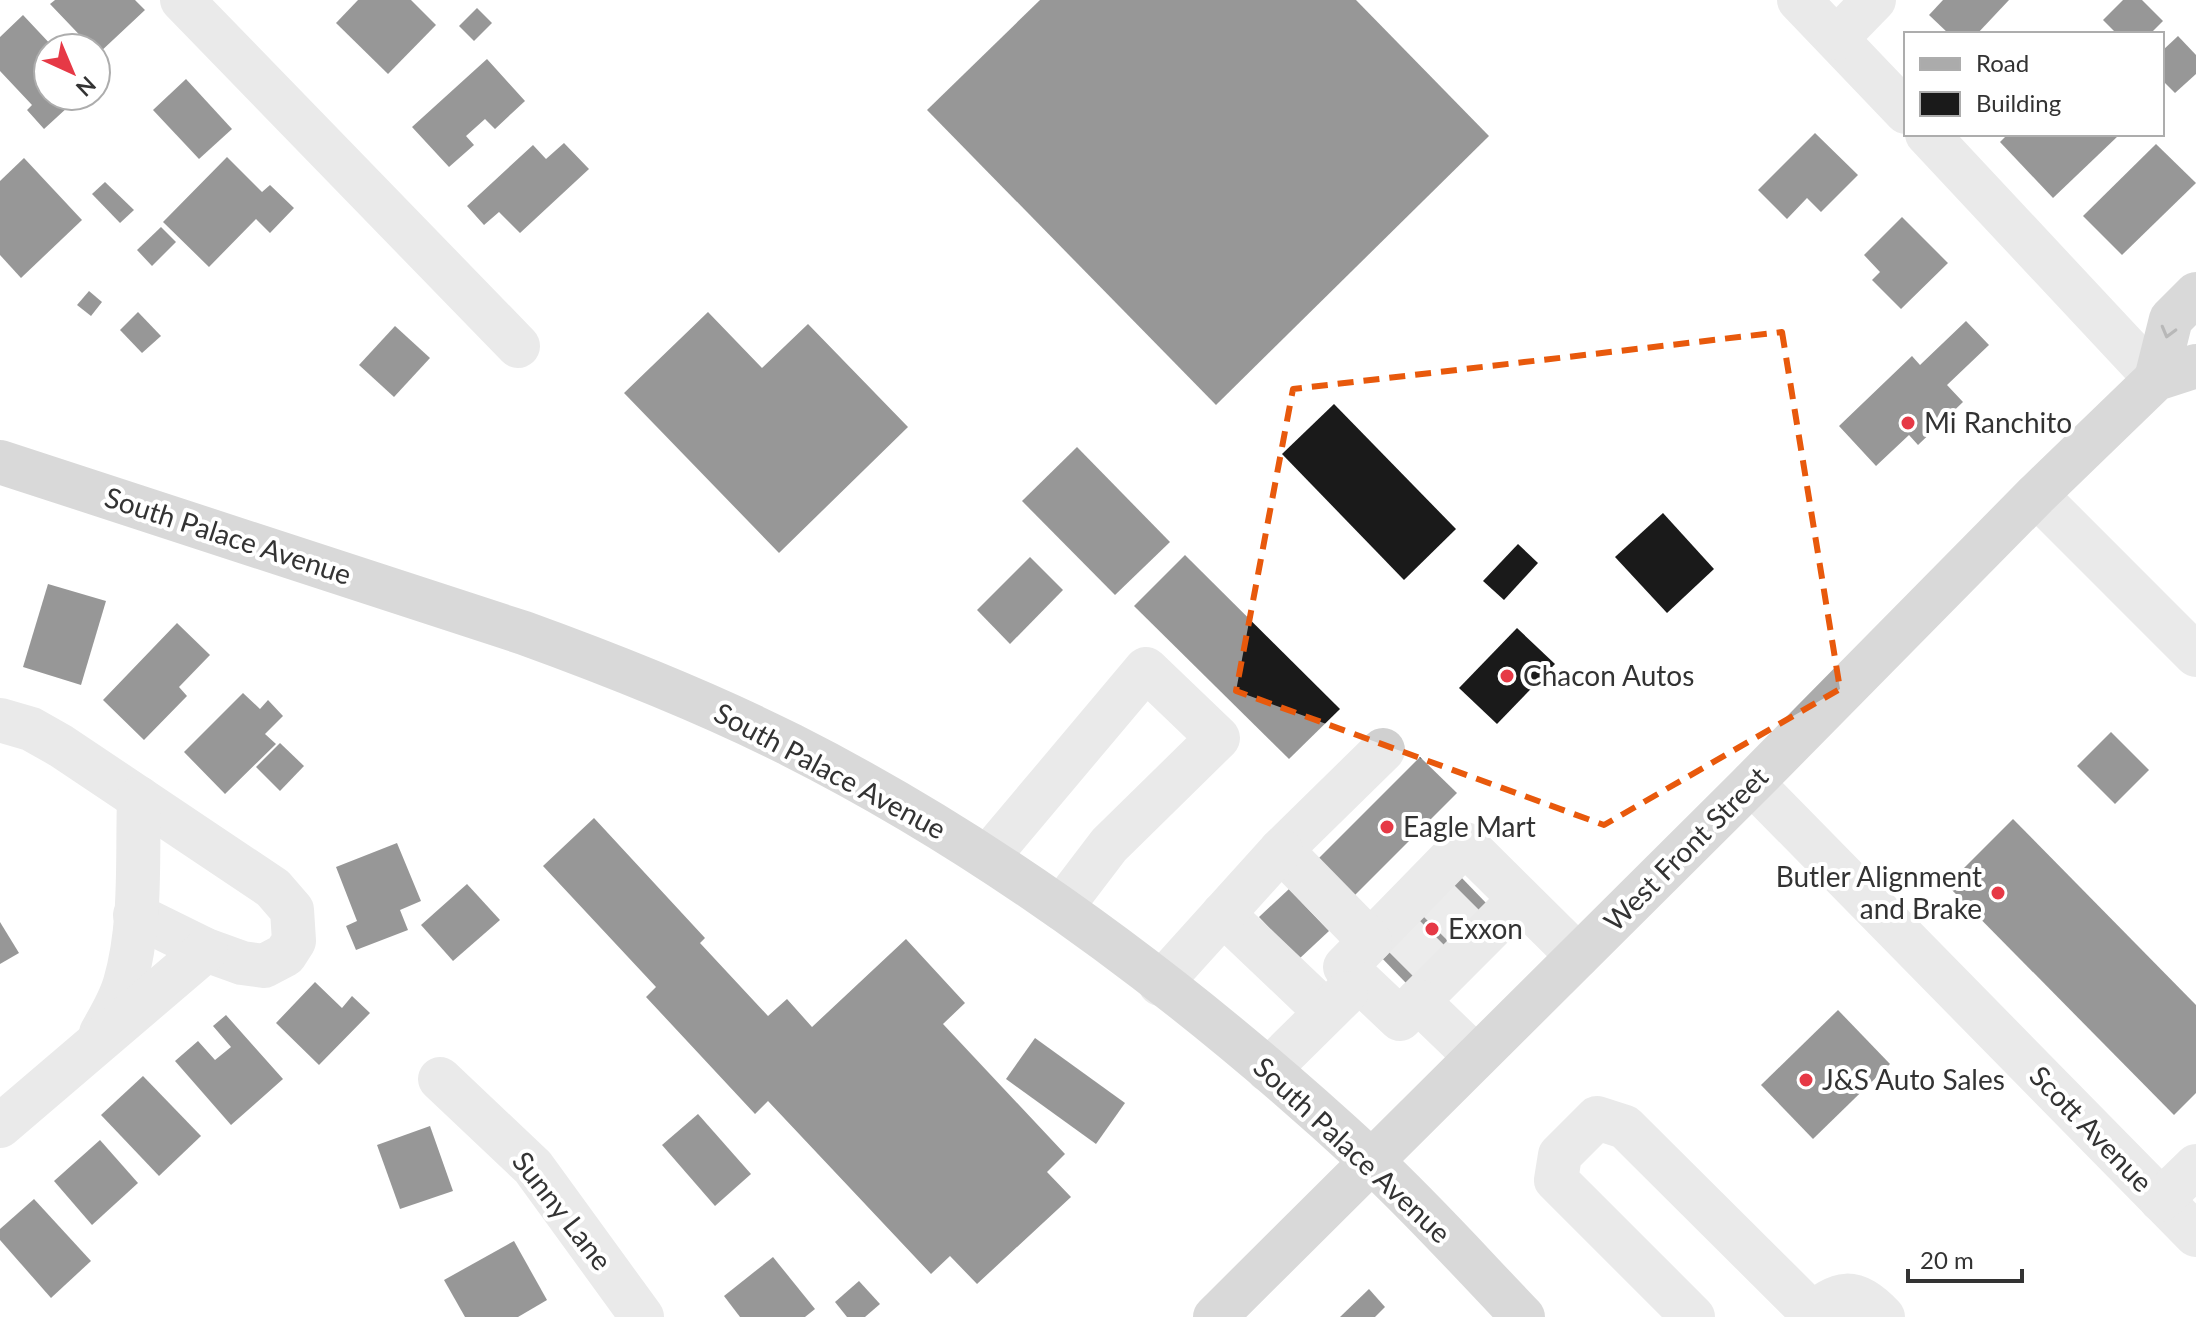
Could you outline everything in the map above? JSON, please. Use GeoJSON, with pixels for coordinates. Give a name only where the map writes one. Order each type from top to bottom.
{"type":"FeatureCollection","features":[{"type":"Feature","properties":{"kind":"main road"},"geometry":{"type":"LineString","coordinates":[[2176,373],[2171,319],[2196,294]]}},
{"type":"Feature","properties":{"kind":"main road","name":"West Front Street"},"geometry":{"type":"LineString","coordinates":[[1215,1317],[1752,783],[2036,495],[2176,373]]}},
{"type":"Feature","properties":{"kind":"main road","name":"South Palace Avenue"},"geometry":{"type":"LineString","coordinates":[[0,462],[509,628],[609,664],[721,711],[868,786],[987,858],[1061,908],[1268,1070],[1371,1161],[1523,1317]]}},
{"type":"Feature","properties":{"kind":"street"},"geometry":{"type":"LineString","coordinates":[[182,0],[518,346]]}},
{"type":"Feature","properties":{"kind":"street"},"geometry":{"type":"LineString","coordinates":[[1799,0],[1904,110]]}},
{"type":"Feature","properties":{"kind":"street"},"geometry":{"type":"LineString","coordinates":[[1837,38],[1874,0]]}},
{"type":"Feature","properties":{"kind":"street"},"geometry":{"type":"LineString","coordinates":[[1929,136],[2176,373]]}},
{"type":"Feature","properties":{"kind":"street"},"geometry":{"type":"LineString","coordinates":[[2036,495],[2196,655]]}},
{"type":"Feature","properties":{"kind":"street"},"geometry":{"type":"LineString","coordinates":[[987,858],[1146,669],[1218,738],[1109,845],[1061,908]]}},
{"type":"Feature","properties":{"kind":"street"},"geometry":{"type":"LineString","coordinates":[[0,720],[31,729],[61,746],[273,888],[292,910],[294,941],[285,955],[264,966],[242,963],[206,950],[135,915]]}},
{"type":"Feature","properties":{"kind":"street"},"geometry":{"type":"LineString","coordinates":[[1160,984],[1281,850],[1383,750]]}},
{"type":"Feature","properties":{"kind":"street","name":"Scott Avenue"},"geometry":{"type":"LineString","coordinates":[[1752,783],[2196,1235]]}},
{"type":"Feature","properties":{"kind":"street"},"geometry":{"type":"LineString","coordinates":[[92,1048],[124,985],[131,958],[139,798]]}},
{"type":"Feature","properties":{"kind":"street"},"geometry":{"type":"LineString","coordinates":[[1401,959],[1451,913],[1465,844],[1578,956]]}},
{"type":"Feature","properties":{"kind":"street"},"geometry":{"type":"LineString","coordinates":[[1281,850],[1401,959],[1476,1057]]}},
{"type":"Feature","properties":{"kind":"street"},"geometry":{"type":"LineString","coordinates":[[1268,1070],[1326,1012],[1401,959],[1451,913],[1520,899]]}},
{"type":"Feature","properties":{"kind":"street"},"geometry":{"type":"LineString","coordinates":[[1223,914],[1326,1012]]}},
{"type":"Feature","properties":{"kind":"street"},"geometry":{"type":"LineString","coordinates":[[0,1126],[206,950]]}},
{"type":"Feature","properties":{"kind":"street","name":"Sunny Lane"},"geometry":{"type":"LineString","coordinates":[[440,1079],[533,1167],[642,1317]]}},
{"type":"Feature","properties":{"kind":"street"},"geometry":{"type":"LineString","coordinates":[[1693,1317],[1556,1180],[1560,1155],[1597,1118],[1625,1127],[1811,1316],[1832,1298],[1850,1294],[1870,1304],[1883,1317]]}},
{"type":"Feature","properties":{"kind":"street"},"geometry":{"type":"LineString","coordinates":[[2161,1200],[2196,1166]]}},
{"type":"Feature","properties":{"kind":"highlighted area"},"geometry":{"type":"Polygon","coordinates":[[[1782,332],[1840,689],[1604,825],[1236,691],[1293,389],[1782,332]]]}},
{"type":"Feature","properties":{"kind":"building"},"geometry":{"type":"Polygon","coordinates":[[[55,0],[135,0],[145,10],[112,41],[112,32],[77,32],[50,4],[55,0]]]}},
{"type":"Feature","properties":{"kind":"building"},"geometry":{"type":"Polygon","coordinates":[[[358,0],[411,0],[436,25],[388,74],[336,23],[358,0]]]}},
{"type":"Feature","properties":{"kind":"building"},"geometry":{"type":"Polygon","coordinates":[[[1040,0],[1356,0],[1489,136],[1216,405],[927,110],[1040,0]]]}},
{"type":"Feature","properties":{"kind":"building"},"geometry":{"type":"Polygon","coordinates":[[[1943,0],[2009,0],[1979,32],[1947,32],[1929,15],[1943,0]]]}},
{"type":"Feature","properties":{"kind":"building"},"geometry":{"type":"Polygon","coordinates":[[[2123,0],[2142,0],[2163,21],[2152,32],[2115,32],[2103,20],[2123,0]]]}},
{"type":"Feature","properties":{"kind":"building"},"geometry":{"type":"Polygon","coordinates":[[[477,8],[492,23],[474,41],[459,26],[477,8]]]}},
{"type":"Feature","properties":{"kind":"building"},"geometry":{"type":"Polygon","coordinates":[[[23,15],[39,32],[32,32],[32,105],[0,71],[0,37],[23,15]]]}},
{"type":"Feature","properties":{"kind":"building"},"geometry":{"type":"Polygon","coordinates":[[[2178,36],[2196,55],[2196,74],[2175,93],[2164,82],[2164,49],[2178,36]]]}},
{"type":"Feature","properties":{"kind":"building"},"geometry":{"type":"Polygon","coordinates":[[[487,59],[525,101],[495,129],[485,119],[466,136],[474,145],[449,167],[412,127],[487,59]]]}},
{"type":"Feature","properties":{"kind":"building"},"geometry":{"type":"Polygon","coordinates":[[[186,79],[232,129],[199,159],[153,110],[186,79]]]}},
{"type":"Feature","properties":{"kind":"building"},"geometry":{"type":"Polygon","coordinates":[[[32,105],[32,112],[63,112],[44,129],[27,110],[32,105]]]}},
{"type":"Feature","properties":{"kind":"building"},"geometry":{"type":"Polygon","coordinates":[[[1815,133],[1858,175],[1821,212],[1807,198],[1787,219],[1758,190],[1815,133]]]}},
{"type":"Feature","properties":{"kind":"building"},"geometry":{"type":"Polygon","coordinates":[[[2006,136],[2118,136],[2053,198],[2000,142],[2006,136]]]}},
{"type":"Feature","properties":{"kind":"building"},"geometry":{"type":"Polygon","coordinates":[[[564,143],[589,169],[520,233],[499,212],[484,225],[467,206],[533,145],[546,159],[564,143]]]}},
{"type":"Feature","properties":{"kind":"building"},"geometry":{"type":"Polygon","coordinates":[[[2156,144],[2196,183],[2122,255],[2083,216],[2156,144]]]}},
{"type":"Feature","properties":{"kind":"building"},"geometry":{"type":"Polygon","coordinates":[[[227,157],[262,192],[270,185],[294,208],[270,233],[256,219],[209,267],[163,222],[227,157]]]}},
{"type":"Feature","properties":{"kind":"building"},"geometry":{"type":"Polygon","coordinates":[[[24,158],[82,220],[21,278],[0,255],[0,181],[24,158]]]}},
{"type":"Feature","properties":{"kind":"building"},"geometry":{"type":"Polygon","coordinates":[[[105,182],[134,210],[120,223],[92,194],[105,182]]]}},
{"type":"Feature","properties":{"kind":"building"},"geometry":{"type":"Polygon","coordinates":[[[1902,217],[1948,263],[1901,309],[1872,280],[1880,272],[1864,255],[1902,217]]]}},
{"type":"Feature","properties":{"kind":"building"},"geometry":{"type":"Polygon","coordinates":[[[161,227],[176,242],[152,266],[137,250],[161,227]]]}},
{"type":"Feature","properties":{"kind":"building"},"geometry":{"type":"Polygon","coordinates":[[[89,291],[102,302],[91,316],[77,305],[89,291]]]}},
{"type":"Feature","properties":{"kind":"building"},"geometry":{"type":"Polygon","coordinates":[[[138,312],[161,336],[142,353],[120,330],[138,312]]]}},
{"type":"Feature","properties":{"kind":"building"},"geometry":{"type":"Polygon","coordinates":[[[708,312],[762,368],[808,324],[908,427],[779,553],[624,393],[708,312]]]}},
{"type":"Feature","properties":{"kind":"building"},"geometry":{"type":"Polygon","coordinates":[[[1966,321],[1989,345],[1947,385],[1963,402],[1918,445],[1909,435],[1876,466],[1839,426],[1912,356],[1920,365],[1966,321]]]}},
{"type":"Feature","properties":{"kind":"building"},"geometry":{"type":"Polygon","coordinates":[[[395,326],[430,358],[394,397],[359,365],[395,326]]]}},
{"type":"Feature","properties":{"kind":"building"},"geometry":{"type":"Polygon","coordinates":[[[1334,404],[1456,529],[1404,580],[1282,454],[1334,404]]]}},
{"type":"Feature","properties":{"kind":"building"},"geometry":{"type":"Polygon","coordinates":[[[1077,447],[1170,542],[1115,595],[1022,501],[1077,447]]]}},
{"type":"Feature","properties":{"kind":"building"},"geometry":{"type":"Polygon","coordinates":[[[1663,513],[1714,569],[1667,613],[1615,557],[1663,513]]]}},
{"type":"Feature","properties":{"kind":"building"},"geometry":{"type":"Polygon","coordinates":[[[1518,544],[1538,563],[1504,600],[1483,581],[1518,544]]]}},
{"type":"Feature","properties":{"kind":"building"},"geometry":{"type":"Polygon","coordinates":[[[1185,555],[1340,709],[1289,759],[1134,606],[1185,555]]]}},
{"type":"Feature","properties":{"kind":"building"},"geometry":{"type":"Polygon","coordinates":[[[1030,557],[1063,590],[1010,644],[977,610],[1030,557]]]}},
{"type":"Feature","properties":{"kind":"building"},"geometry":{"type":"Polygon","coordinates":[[[48,584],[106,601],[81,685],[23,667],[48,584]]]}},
{"type":"Feature","properties":{"kind":"building"},"geometry":{"type":"Polygon","coordinates":[[[177,623],[210,655],[179,687],[187,696],[144,740],[103,700],[177,623]]]}},
{"type":"Feature","properties":{"kind":"building","name":"Chacon Autos"},"geometry":{"type":"Polygon","coordinates":[[[1517,628],[1555,664],[1497,724],[1459,688],[1517,628]]]}},
{"type":"Feature","properties":{"kind":"building"},"geometry":{"type":"Polygon","coordinates":[[[243,693],[260,709],[268,700],[283,716],[265,734],[276,744],[225,794],[184,752],[243,693]]]}},
{"type":"Feature","properties":{"kind":"building"},"geometry":{"type":"Polygon","coordinates":[[[2111,732],[2149,770],[2115,804],[2077,766],[2111,732]]]}},
{"type":"Feature","properties":{"kind":"building"},"geometry":{"type":"Polygon","coordinates":[[[280,743],[304,766],[280,791],[256,767],[280,743]]]}},
{"type":"Feature","properties":{"kind":"building","name":"Eagle Mart"},"geometry":{"type":"Polygon","coordinates":[[[1420,757],[1457,793],[1353,897],[1316,861],[1420,757]]]}},
{"type":"Feature","properties":{"kind":"building"},"geometry":{"type":"Polygon","coordinates":[[[594,818],[705,938],[700,943],[768,1016],[787,999],[812,1027],[906,939],[965,1003],[943,1024],[1065,1154],[1047,1172],[1071,1197],[977,1284],[950,1256],[931,1274],[768,1101],[755,1114],[646,997],[656,987],[543,866],[594,818]]]}},
{"type":"Feature","properties":{"kind":"building"},"geometry":{"type":"Polygon","coordinates":[[[2013,819],[2196,1005],[2196,1093],[2174,1115],[1947,885],[2013,819]]]}},
{"type":"Feature","properties":{"kind":"building"},"geometry":{"type":"Polygon","coordinates":[[[397,843],[421,901],[400,910],[408,930],[356,950],[346,926],[357,921],[336,867],[397,843]]]}},
{"type":"Feature","properties":{"kind":"building","name":"Exxon"},"geometry":{"type":"Polygon","coordinates":[[[1459,875],[1488,905],[1406,983],[1377,953],[1459,875]]]}},
{"type":"Feature","properties":{"kind":"building"},"geometry":{"type":"Polygon","coordinates":[[[467,884],[500,920],[453,961],[421,925],[467,884]]]}},
{"type":"Feature","properties":{"kind":"building"},"geometry":{"type":"Polygon","coordinates":[[[1289,889],[1329,931],[1299,959],[1259,917],[1289,889]]]}},
{"type":"Feature","properties":{"kind":"building"},"geometry":{"type":"Polygon","coordinates":[[[0,922],[19,953],[0,964],[0,922]]]}},
{"type":"Feature","properties":{"kind":"building"},"geometry":{"type":"Polygon","coordinates":[[[315,982],[342,1008],[352,996],[370,1013],[319,1065],[276,1023],[315,982]]]}},
{"type":"Feature","properties":{"kind":"building"},"geometry":{"type":"Polygon","coordinates":[[[1838,1010],[1890,1064],[1813,1139],[1761,1085],[1838,1010]]]}},
{"type":"Feature","properties":{"kind":"building"},"geometry":{"type":"Polygon","coordinates":[[[226,1015],[283,1079],[231,1125],[175,1061],[198,1041],[215,1060],[231,1047],[213,1026],[226,1015]]]}},
{"type":"Feature","properties":{"kind":"building"},"geometry":{"type":"Polygon","coordinates":[[[1035,1038],[1125,1103],[1096,1144],[1006,1079],[1035,1038]]]}},
{"type":"Feature","properties":{"kind":"building"},"geometry":{"type":"Polygon","coordinates":[[[143,1076],[201,1136],[159,1176],[101,1115],[143,1076]]]}},
{"type":"Feature","properties":{"kind":"building"},"geometry":{"type":"Polygon","coordinates":[[[698,1114],[751,1174],[715,1206],[662,1145],[698,1114]]]}},
{"type":"Feature","properties":{"kind":"building"},"geometry":{"type":"Polygon","coordinates":[[[430,1126],[453,1191],[400,1209],[377,1145],[430,1126]]]}},
{"type":"Feature","properties":{"kind":"building"},"geometry":{"type":"Polygon","coordinates":[[[100,1140],[138,1183],[92,1225],[54,1181],[100,1140]]]}},
{"type":"Feature","properties":{"kind":"building"},"geometry":{"type":"Polygon","coordinates":[[[34,1199],[91,1261],[51,1298],[0,1240],[0,1229],[34,1199]]]}},
{"type":"Feature","properties":{"kind":"building"},"geometry":{"type":"Polygon","coordinates":[[[514,1241],[547,1300],[518,1317],[465,1317],[444,1280],[514,1241]]]}},
{"type":"Feature","properties":{"kind":"building"},"geometry":{"type":"Polygon","coordinates":[[[773,1257],[815,1309],[805,1317],[740,1317],[724,1296],[773,1257]]]}},
{"type":"Feature","properties":{"kind":"building"},"geometry":{"type":"Polygon","coordinates":[[[859,1281],[880,1304],[865,1317],[847,1317],[835,1302],[859,1281]]]}},
{"type":"Feature","properties":{"kind":"building"},"geometry":{"type":"Polygon","coordinates":[[[1369,1289],[1385,1307],[1375,1317],[1340,1317],[1369,1289]]]}},
{"type":"Feature","properties":{"kind":"tunnel"},"geometry":{"type":"LineString","coordinates":[[1436,898],[1465,927]]}},
{"type":"Feature","properties":{"kind":"tunnel"},"geometry":{"type":"LineString","coordinates":[[1400,932],[1429,961]]}},
{"type":"Feature","properties":{"kind":"place","name":"Mi Ranchito"},"geometry":{"type":"Point","coordinates":[1908,423]}},
{"type":"Feature","properties":{"kind":"place","name":"Chacon Autos"},"geometry":{"type":"Point","coordinates":[1507,676]}},
{"type":"Feature","properties":{"kind":"place","name":"Eagle Mart"},"geometry":{"type":"Point","coordinates":[1387,827]}},
{"type":"Feature","properties":{"kind":"place","name":"Butler Alignment and Brake"},"geometry":{"type":"Point","coordinates":[1998,893]}},
{"type":"Feature","properties":{"kind":"place","name":"Exxon"},"geometry":{"type":"Point","coordinates":[1432,929]}},
{"type":"Feature","properties":{"kind":"place","name":"J&S Auto Sales"},"geometry":{"type":"Point","coordinates":[1806,1080]}}]}
